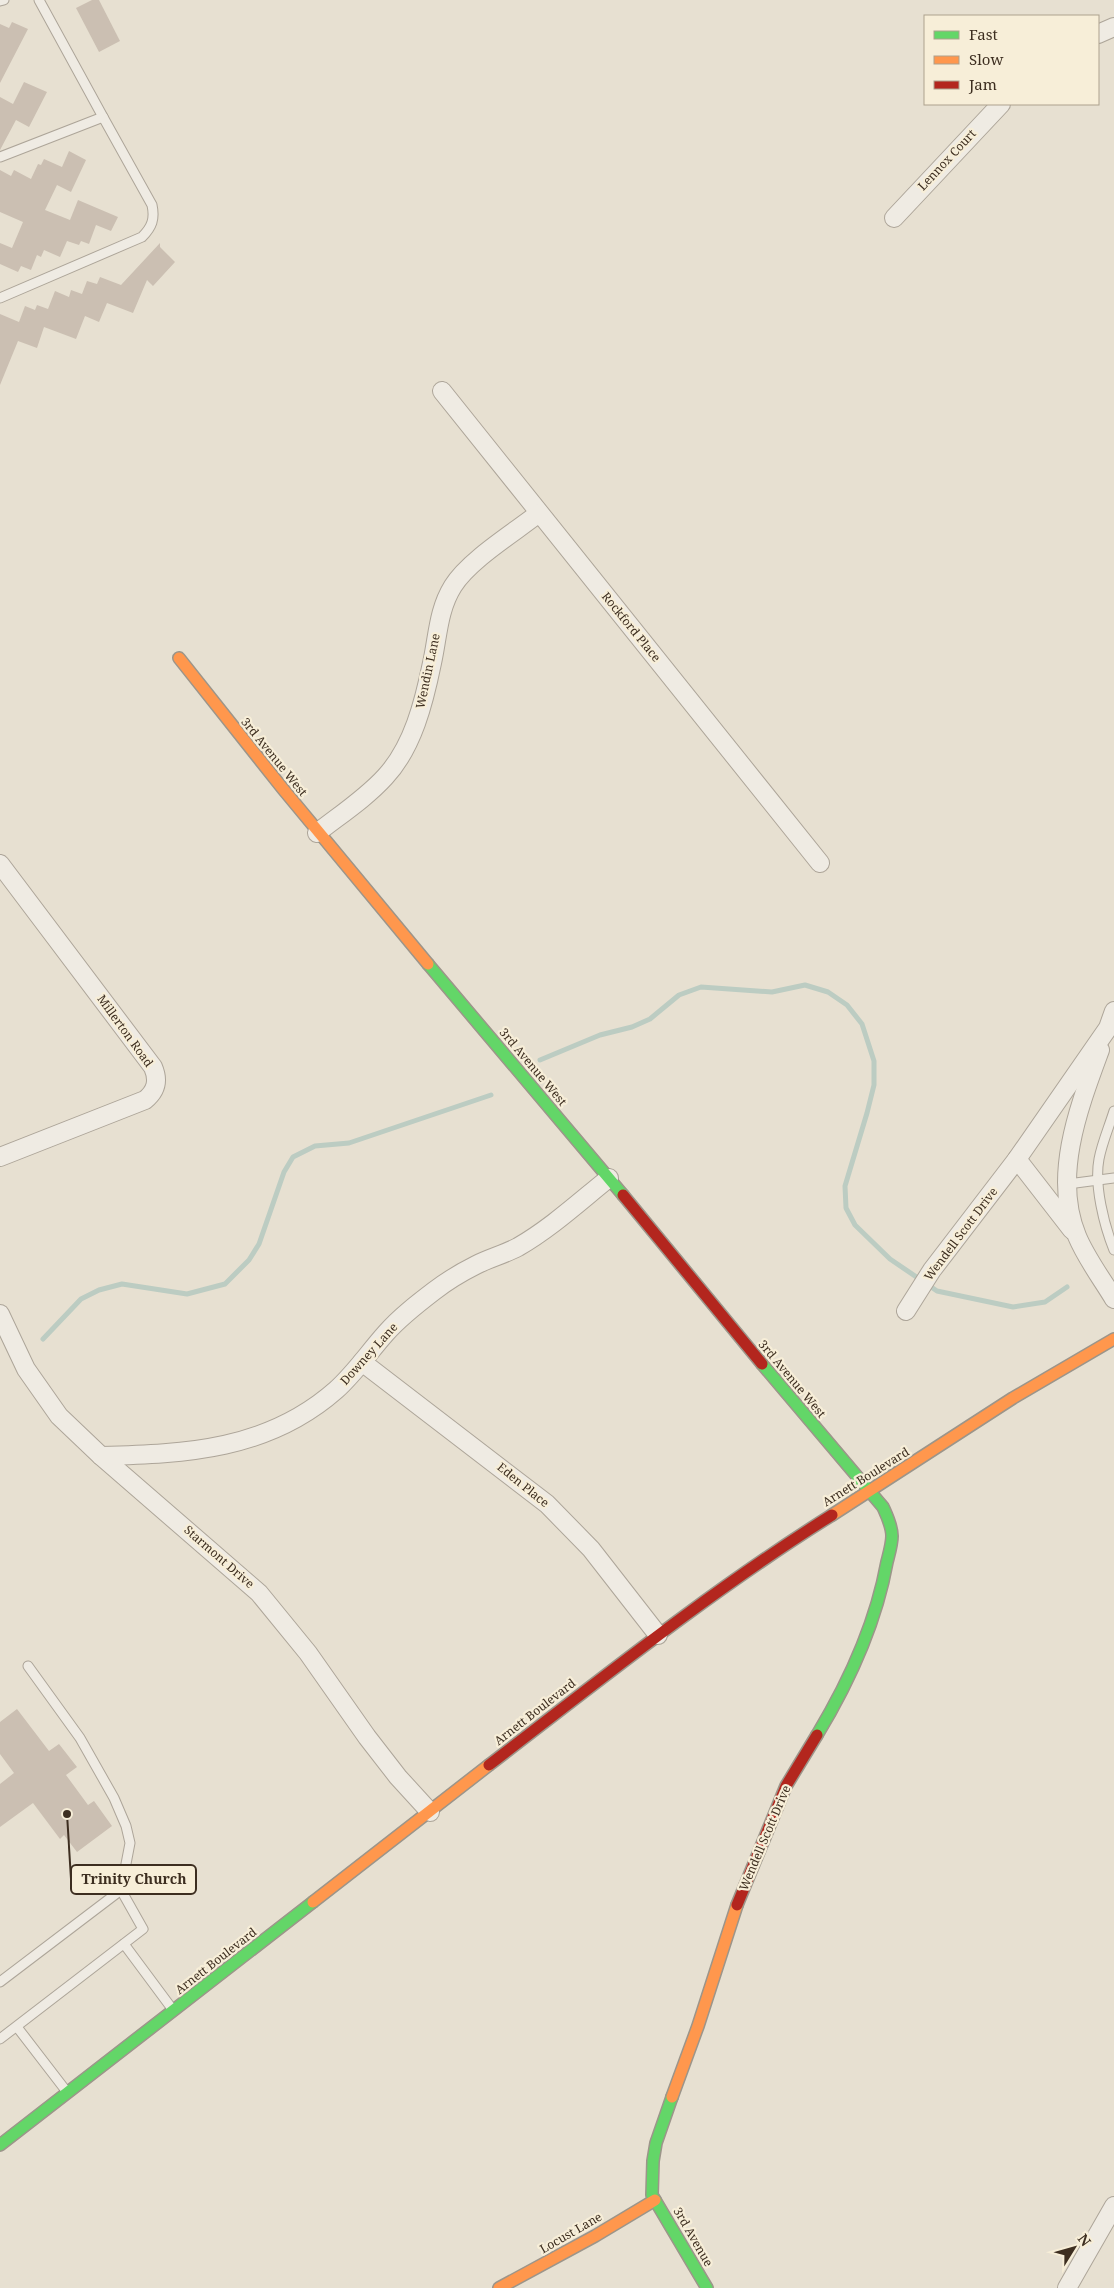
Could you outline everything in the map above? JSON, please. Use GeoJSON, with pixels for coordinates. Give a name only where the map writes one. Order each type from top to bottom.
{"type":"FeatureCollection","features":[{"type":"Feature","properties":{"kind":"street"},"geometry":{"type":"LineString","coordinates":[[1099,34],[1114,26]]}},
{"type":"Feature","properties":{"kind":"street","name":"Lennox Court"},"geometry":{"type":"LineString","coordinates":[[894,218],[1000,105]]}},
{"type":"Feature","properties":{"kind":"street","name":"Rockford Place"},"geometry":{"type":"LineString","coordinates":[[442,392],[820,863]]}},
{"type":"Feature","properties":{"kind":"street","name":"Wendin Lane"},"geometry":{"type":"LineString","coordinates":[[317,832],[372,790],[399,760],[410,740],[421,706],[432,662],[438,622],[444,603],[454,585],[466,569],[540,513]]}},
{"type":"Feature","properties":{"kind":"street","name":"3rd Avenue West"},"geometry":{"type":"LineString","coordinates":[[179,658],[269,774],[317,832],[609,1178],[796,1407],[869,1491]]}},
{"type":"Feature","properties":{"kind":"street","name":"Millerton Road"},"geometry":{"type":"LineString","coordinates":[[0,864],[153,1067],[156,1076],[156,1086],[152,1094],[145,1100],[0,1157]]}},
{"type":"Feature","properties":{"kind":"street","name":"Wendell Scott Drive"},"geometry":{"type":"LineString","coordinates":[[1077,1237],[1070,1212],[1068,1184],[1068,1168],[1074,1129],[1083,1096],[1111,1027],[1114,1011]]}},
{"type":"Feature","properties":{"kind":"street","name":"Wendell Scott Drive"},"geometry":{"type":"LineString","coordinates":[[909,1306],[932,1270],[1017,1159],[1111,1027]]}},
{"type":"Feature","properties":{"kind":"street","name":"Wendell Scott Drive"},"geometry":{"type":"LineString","coordinates":[[1017,1159],[1077,1237],[1114,1299]]}},
{"type":"Feature","properties":{"kind":"street","name":"Downey Lane"},"geometry":{"type":"LineString","coordinates":[[101,1456],[188,1452],[219,1447],[256,1437],[314,1407],[336,1389],[387,1332],[418,1303],[444,1284],[476,1265],[516,1248],[540,1234],[609,1178]]}},
{"type":"Feature","properties":{"kind":"street","name":"Starmont Drive"},"geometry":{"type":"LineString","coordinates":[[0,1314],[26,1369],[43,1396],[60,1416],[101,1456],[259,1593],[308,1653],[372,1744],[398,1777],[430,1812]]}},
{"type":"Feature","properties":{"kind":"street","name":"Arnett Boulevard"},"geometry":{"type":"LineString","coordinates":[[0,2145],[658,1635],[790,1541],[1013,1398],[1114,1339]]}},
{"type":"Feature","properties":{"kind":"street","name":"Eden Place"},"geometry":{"type":"LineString","coordinates":[[362,1362],[547,1504],[591,1549],[658,1635]]}},
{"type":"Feature","properties":{"kind":"street","name":"Wendell Scott Drive"},"geometry":{"type":"LineString","coordinates":[[655,2200],[652,2195],[653,2161],[656,2143],[698,2026],[728,1928],[751,1866],[786,1786],[830,1714],[870,1628],[881,1597],[892,1536],[890,1523],[883,1507],[869,1491]]}},
{"type":"Feature","properties":{"kind":"street","name":"Locust Lane"},"geometry":{"type":"LineString","coordinates":[[499,2288],[595,2236],[655,2200]]}},
{"type":"Feature","properties":{"kind":"street","name":"3rd Avenue"},"geometry":{"type":"LineString","coordinates":[[655,2200],[707,2288]]}},
{"type":"Feature","properties":{"kind":"street"},"geometry":{"type":"LineString","coordinates":[[1067,2288],[1114,2206]]}},
{"type":"Feature","properties":{"kind":"lane"},"geometry":{"type":"LineString","coordinates":[[0,1],[4,0]]}},
{"type":"Feature","properties":{"kind":"lane"},"geometry":{"type":"LineString","coordinates":[[0,298],[142,237],[148,231],[154,215],[152,205],[40,0]]}},
{"type":"Feature","properties":{"kind":"lane"},"geometry":{"type":"LineString","coordinates":[[0,157],[103,117]]}},
{"type":"Feature","properties":{"kind":"lane"},"geometry":{"type":"LineString","coordinates":[[1114,1111],[1099,1160],[1099,1180],[1104,1220],[1114,1250]]}},
{"type":"Feature","properties":{"kind":"lane"},"geometry":{"type":"LineString","coordinates":[[1068,1184],[1114,1178]]}},
{"type":"Feature","properties":{"kind":"lane"},"geometry":{"type":"LineString","coordinates":[[0,2039],[143,1929],[121,1890],[130,1843],[126,1826],[95,1762],[28,1666]]}},
{"type":"Feature","properties":{"kind":"lane"},"geometry":{"type":"LineString","coordinates":[[0,1982],[121,1890]]}},
{"type":"Feature","properties":{"kind":"lane"},"geometry":{"type":"LineString","coordinates":[[124,1944],[174,2012]]}},
{"type":"Feature","properties":{"kind":"lane"},"geometry":{"type":"LineString","coordinates":[[17,2027],[68,2092]]}},
{"type":"Feature","properties":{"kind":"building"},"geometry":{"type":"Polygon","coordinates":[[[92,0],[99,0],[120,41],[99,52],[76,8],[92,0]]]}},
{"type":"Feature","properties":{"kind":"building"},"geometry":{"type":"Polygon","coordinates":[[[12,22],[28,29],[0,83],[0,24],[9,28],[12,22]]]}},
{"type":"Feature","properties":{"kind":"building"},"geometry":{"type":"Polygon","coordinates":[[[24,82],[47,92],[29,127],[16,120],[0,150],[0,97],[13,104],[24,82]]]}},
{"type":"Feature","properties":{"kind":"building"},"geometry":{"type":"Polygon","coordinates":[[[69,151],[86,160],[71,192],[57,185],[45,210],[70,220],[78,200],[118,217],[111,231],[96,225],[89,244],[81,241],[79,245],[67,241],[60,257],[44,250],[41,257],[37,255],[31,270],[21,266],[18,272],[0,264],[0,243],[12,248],[23,222],[0,212],[0,170],[11,176],[14,170],[31,179],[38,164],[41,165],[44,159],[62,167],[69,151]]]}},
{"type":"Feature","properties":{"kind":"building"},"geometry":{"type":"Polygon","coordinates":[[[160,243],[160,247],[175,262],[153,286],[147,280],[133,313],[107,303],[99,322],[85,316],[76,339],[44,327],[37,348],[18,341],[0,385],[0,314],[19,322],[25,306],[35,310],[37,305],[48,309],[55,291],[69,297],[71,290],[82,294],[87,281],[97,284],[100,277],[121,285],[160,243]]]}},
{"type":"Feature","properties":{"kind":"building"},"geometry":{"type":"Polygon","coordinates":[[[17,1709],[49,1751],[59,1744],[77,1767],[66,1775],[88,1805],[94,1801],[112,1826],[77,1852],[64,1835],[60,1839],[33,1803],[0,1827],[0,1784],[14,1773],[0,1754],[0,1722],[17,1709]]]}},
{"type":"Feature","properties":{"kind":"waterway"},"geometry":{"type":"LineString","coordinates":[[540,1060],[600,1035],[632,1027],[650,1019],[679,995],[701,987],[772,992],[805,985],[828,992],[847,1005],[862,1024],[874,1061],[874,1085],[845,1186],[846,1208],[855,1225],[890,1259],[937,1291],[1013,1307],[1045,1302],[1067,1287]]}},
{"type":"Feature","properties":{"kind":"waterway"},"geometry":{"type":"LineString","coordinates":[[43,1339],[81,1299],[99,1290],[122,1284],[187,1294],[225,1284],[249,1260],[259,1244],[284,1172],[293,1157],[315,1146],[349,1143],[491,1095]]}},
{"type":"Feature","properties":{"kind":"traffic: fast"},"geometry":{"type":"LineString","coordinates":[[428,964],[623,1195]]}},
{"type":"Feature","properties":{"kind":"traffic: fast"},"geometry":{"type":"LineString","coordinates":[[762,1364],[883,1507],[892,1532],[891,1546],[882,1585],[860,1652],[840,1694],[817,1735]]}},
{"type":"Feature","properties":{"kind":"traffic: fast"},"geometry":{"type":"LineString","coordinates":[[0,2145],[313,1902]]}},
{"type":"Feature","properties":{"kind":"traffic: fast"},"geometry":{"type":"LineString","coordinates":[[672,2097],[656,2143],[653,2161],[652,2195],[707,2288]]}},
{"type":"Feature","properties":{"kind":"traffic: slow"},"geometry":{"type":"LineString","coordinates":[[179,658],[283,789],[428,964]]}},
{"type":"Feature","properties":{"kind":"traffic: slow"},"geometry":{"type":"LineString","coordinates":[[832,1515],[1013,1398],[1114,1339]]}},
{"type":"Feature","properties":{"kind":"traffic: slow"},"geometry":{"type":"LineString","coordinates":[[313,1902],[489,1765]]}},
{"type":"Feature","properties":{"kind":"traffic: slow"},"geometry":{"type":"LineString","coordinates":[[672,2097],[698,2026],[737,1905]]}},
{"type":"Feature","properties":{"kind":"traffic: slow"},"geometry":{"type":"LineString","coordinates":[[499,2288],[595,2236],[655,2200]]}},
{"type":"Feature","properties":{"kind":"traffic: jam"},"geometry":{"type":"LineString","coordinates":[[623,1195],[762,1364]]}},
{"type":"Feature","properties":{"kind":"traffic: jam"},"geometry":{"type":"LineString","coordinates":[[489,1765],[700,1604],[832,1515]]}},
{"type":"Feature","properties":{"kind":"traffic: jam"},"geometry":{"type":"LineString","coordinates":[[737,1905],[786,1786],[817,1735]]}},
{"type":"Feature","properties":{"kind":"place","name":"Trinity Church"},"geometry":{"type":"Point","coordinates":[67,1814]}}]}
